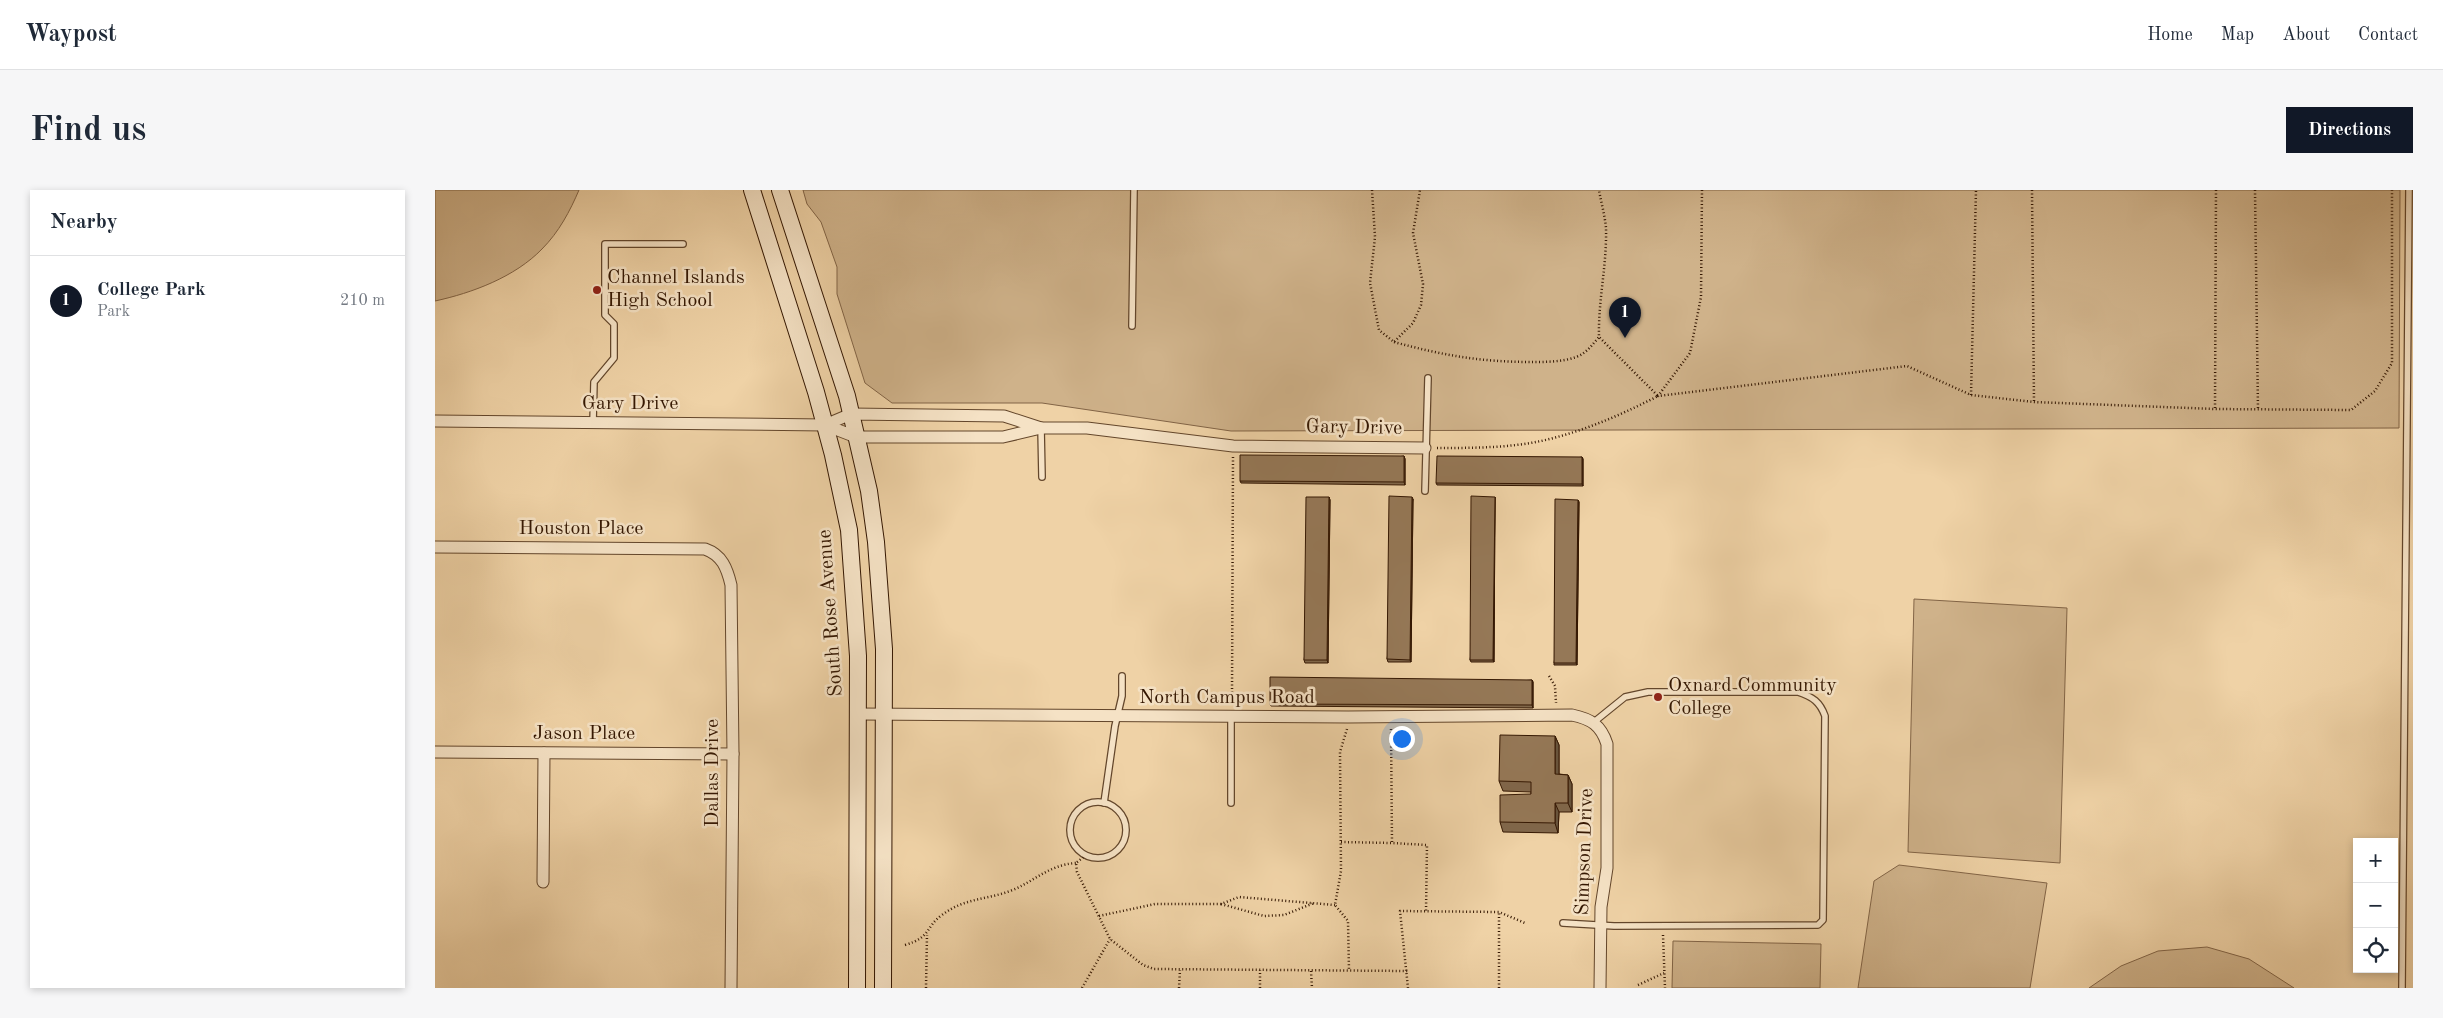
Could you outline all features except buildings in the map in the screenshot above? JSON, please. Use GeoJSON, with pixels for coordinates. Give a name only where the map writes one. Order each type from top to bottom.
{"type":"FeatureCollection","features":[{"type":"Feature","properties":{"kind":"main road","name":"South Rose Avenue"},"geometry":{"type":"LineString","coordinates":[[751,190],[825,425],[849,530],[858,656],[857,988]]}},
{"type":"Feature","properties":{"kind":"main road"},"geometry":{"type":"LineString","coordinates":[[780,190],[851,414],[869,491],[881,588],[884,648],[883,988]]}},
{"type":"Feature","properties":{"kind":"street","name":"Gary Drive"},"geometry":{"type":"LineString","coordinates":[[825,425],[851,414],[1004,416],[1041,428]]}},
{"type":"Feature","properties":{"kind":"street","name":"Gary Drive"},"geometry":{"type":"LineString","coordinates":[[435,421],[825,425],[856,437],[1003,437],[1041,428],[1087,428],[1233,446],[1425,448]]}},
{"type":"Feature","properties":{"kind":"street","name":"Houston Place"},"geometry":{"type":"LineString","coordinates":[[435,546],[705,549],[715,552],[722,560]]}},
{"type":"Feature","properties":{"kind":"street","name":"Dallas Drive"},"geometry":{"type":"LineString","coordinates":[[722,560],[728,572],[731,585],[733,754],[731,988]]}},
{"type":"Feature","properties":{"kind":"street","name":"North Campus Road"},"geometry":{"type":"LineString","coordinates":[[857,714],[1549,717],[1572,715],[1594,722]]}},
{"type":"Feature","properties":{"kind":"street","name":"Simpson Drive"},"geometry":{"type":"LineString","coordinates":[[1594,722],[1603,732],[1607,744],[1607,868],[1603,887],[1600,988]]}},
{"type":"Feature","properties":{"kind":"street","name":"Jason Place"},"geometry":{"type":"LineString","coordinates":[[435,752],[733,754]]}},
{"type":"Feature","properties":{"kind":"street"},"geometry":{"type":"LineString","coordinates":[[543,882],[544,753]]}},
{"type":"Feature","properties":{"kind":"lane"},"geometry":{"type":"LineString","coordinates":[[1132,326],[1134,190]]}},
{"type":"Feature","properties":{"kind":"lane"},"geometry":{"type":"LineString","coordinates":[[2402,988],[2409,190]]}},
{"type":"Feature","properties":{"kind":"lane"},"geometry":{"type":"LineString","coordinates":[[593,422],[594,382],[614,358],[614,324],[605,315],[605,244],[683,244]]}},
{"type":"Feature","properties":{"kind":"lane"},"geometry":{"type":"LineString","coordinates":[[1425,491],[1428,378]]}},
{"type":"Feature","properties":{"kind":"lane"},"geometry":{"type":"LineString","coordinates":[[1041,428],[1041,477]]}},
{"type":"Feature","properties":{"kind":"lane"},"geometry":{"type":"LineString","coordinates":[[1104,803],[1122,696],[1122,676]]}},
{"type":"Feature","properties":{"kind":"lane"},"geometry":{"type":"LineString","coordinates":[[1563,924],[1601,926],[1818,925],[1823,920],[1825,716],[1821,705],[1817,701],[1799,692],[1648,692],[1625,697],[1594,722]]}},
{"type":"Feature","properties":{"kind":"lane"},"geometry":{"type":"LineString","coordinates":[[1231,716],[1231,802]]}},
{"type":"Feature","properties":{"kind":"lane"},"geometry":{"type":"LineString","coordinates":[[1095,802],[1113,807],[1124,821],[1124,839],[1113,853],[1095,858],[1086,855],[1073,843],[1070,825],[1079,810],[1095,802]]}},
{"type":"Feature","properties":{"kind":"path"},"geometry":{"type":"LineString","coordinates":[[1372,190],[1375,237],[1370,282],[1379,330],[1394,342],[1440,355],[1471,360],[1545,362],[1575,358],[1587,351],[1599,337],[1606,227],[1599,190]]}},
{"type":"Feature","properties":{"kind":"path"},"geometry":{"type":"LineString","coordinates":[[1394,342],[1413,323],[1421,306],[1423,284],[1413,233],[1420,190]]}},
{"type":"Feature","properties":{"kind":"path"},"geometry":{"type":"LineString","coordinates":[[1658,396],[1690,353],[1701,297],[1702,190]]}},
{"type":"Feature","properties":{"kind":"path"},"geometry":{"type":"LineString","coordinates":[[1971,395],[1975,190]]}},
{"type":"Feature","properties":{"kind":"path"},"geometry":{"type":"LineString","coordinates":[[2032,190],[2034,402]]}},
{"type":"Feature","properties":{"kind":"path"},"geometry":{"type":"LineString","coordinates":[[2215,409],[2216,190]]}},
{"type":"Feature","properties":{"kind":"path"},"geometry":{"type":"LineString","coordinates":[[2255,190],[2258,410]]}},
{"type":"Feature","properties":{"kind":"path"},"geometry":{"type":"LineString","coordinates":[[1658,396],[1907,366],[1971,395],[2034,402],[2215,409],[2351,410],[2375,391],[2392,363],[2392,190]]}},
{"type":"Feature","properties":{"kind":"path"},"geometry":{"type":"LineString","coordinates":[[1599,337],[1658,396]]}},
{"type":"Feature","properties":{"kind":"path","name":"Gary Drive"},"geometry":{"type":"LineString","coordinates":[[1425,448],[1466,448],[1540,441],[1613,419],[1658,396]]}},
{"type":"Feature","properties":{"kind":"path"},"geometry":{"type":"LineString","coordinates":[[1232,696],[1233,446]]}},
{"type":"Feature","properties":{"kind":"path"},"geometry":{"type":"LineString","coordinates":[[1549,676],[1555,686],[1557,703]]}},
{"type":"Feature","properties":{"kind":"path"},"geometry":{"type":"LineString","coordinates":[[1335,905],[1341,871],[1340,752],[1348,729]]}},
{"type":"Feature","properties":{"kind":"path"},"geometry":{"type":"LineString","coordinates":[[1391,729],[1392,843]]}},
{"type":"Feature","properties":{"kind":"path"},"geometry":{"type":"LineString","coordinates":[[1341,842],[1427,845],[1426,911]]}},
{"type":"Feature","properties":{"kind":"path"},"geometry":{"type":"LineString","coordinates":[[905,944],[927,935],[940,916],[965,901],[1010,891],[1060,864],[1076,863],[1086,855]]}},
{"type":"Feature","properties":{"kind":"path"},"geometry":{"type":"LineString","coordinates":[[1076,863],[1077,872],[1110,939],[1143,965],[1154,969],[1408,971]]}},
{"type":"Feature","properties":{"kind":"path"},"geometry":{"type":"LineString","coordinates":[[1221,904],[1239,897],[1335,905],[1348,921],[1349,971]]}},
{"type":"Feature","properties":{"kind":"path"},"geometry":{"type":"LineString","coordinates":[[1099,916],[1155,904],[1221,904],[1264,916],[1284,915],[1315,903]]}},
{"type":"Feature","properties":{"kind":"path"},"geometry":{"type":"LineString","coordinates":[[1408,988],[1408,971],[1400,911],[1499,912],[1525,923]]}},
{"type":"Feature","properties":{"kind":"path"},"geometry":{"type":"LineString","coordinates":[[1499,912],[1499,988]]}},
{"type":"Feature","properties":{"kind":"path"},"geometry":{"type":"LineString","coordinates":[[1663,926],[1665,988]]}},
{"type":"Feature","properties":{"kind":"path"},"geometry":{"type":"LineString","coordinates":[[927,935],[927,988]]}},
{"type":"Feature","properties":{"kind":"path"},"geometry":{"type":"LineString","coordinates":[[1082,988],[1110,939]]}},
{"type":"Feature","properties":{"kind":"path"},"geometry":{"type":"LineString","coordinates":[[1179,988],[1180,970]]}},
{"type":"Feature","properties":{"kind":"path"},"geometry":{"type":"LineString","coordinates":[[1260,988],[1261,970]]}},
{"type":"Feature","properties":{"kind":"path"},"geometry":{"type":"LineString","coordinates":[[1311,971],[1312,988]]}},
{"type":"Feature","properties":{"kind":"path"},"geometry":{"type":"LineString","coordinates":[[1638,985],[1664,972]]}},
{"type":"Feature","properties":{"kind":"shaded area"},"geometry":{"type":"Polygon","coordinates":[[[435,190],[579,190],[559,228],[531,259],[506,276],[464,293],[435,301],[435,190]]]}},
{"type":"Feature","properties":{"kind":"shaded area"},"geometry":{"type":"Polygon","coordinates":[[[803,190],[2400,190],[2399,428],[1231,431],[1042,403],[892,403],[865,383],[837,294],[837,267],[821,222],[807,204],[803,190]]]}},
{"type":"Feature","properties":{"kind":"shaded area"},"geometry":{"type":"Polygon","coordinates":[[[1914,599],[2067,608],[2060,863],[1908,852],[1914,599]]]}},
{"type":"Feature","properties":{"kind":"shaded area"},"geometry":{"type":"Polygon","coordinates":[[[1899,865],[2047,883],[2030,988],[1858,988],[1874,881],[1899,865]]]}},
{"type":"Feature","properties":{"kind":"shaded area"},"geometry":{"type":"Polygon","coordinates":[[[1673,941],[1821,944],[1820,988],[1672,988],[1673,941]]]}},
{"type":"Feature","properties":{"kind":"shaded area"},"geometry":{"type":"Polygon","coordinates":[[[2207,947],[2249,959],[2294,988],[2089,988],[2121,966],[2158,951],[2207,947]]]}},
{"type":"Feature","properties":{"kind":"place","name":"Channel Islands High School"},"geometry":{"type":"Point","coordinates":[597,290]}},
{"type":"Feature","properties":{"kind":"place","name":"College Park"},"geometry":{"type":"Point","coordinates":[1625,338]}},
{"type":"Feature","properties":{"kind":"place","name":"Oxnard Community College"},"geometry":{"type":"Point","coordinates":[1658,697]}}]}
